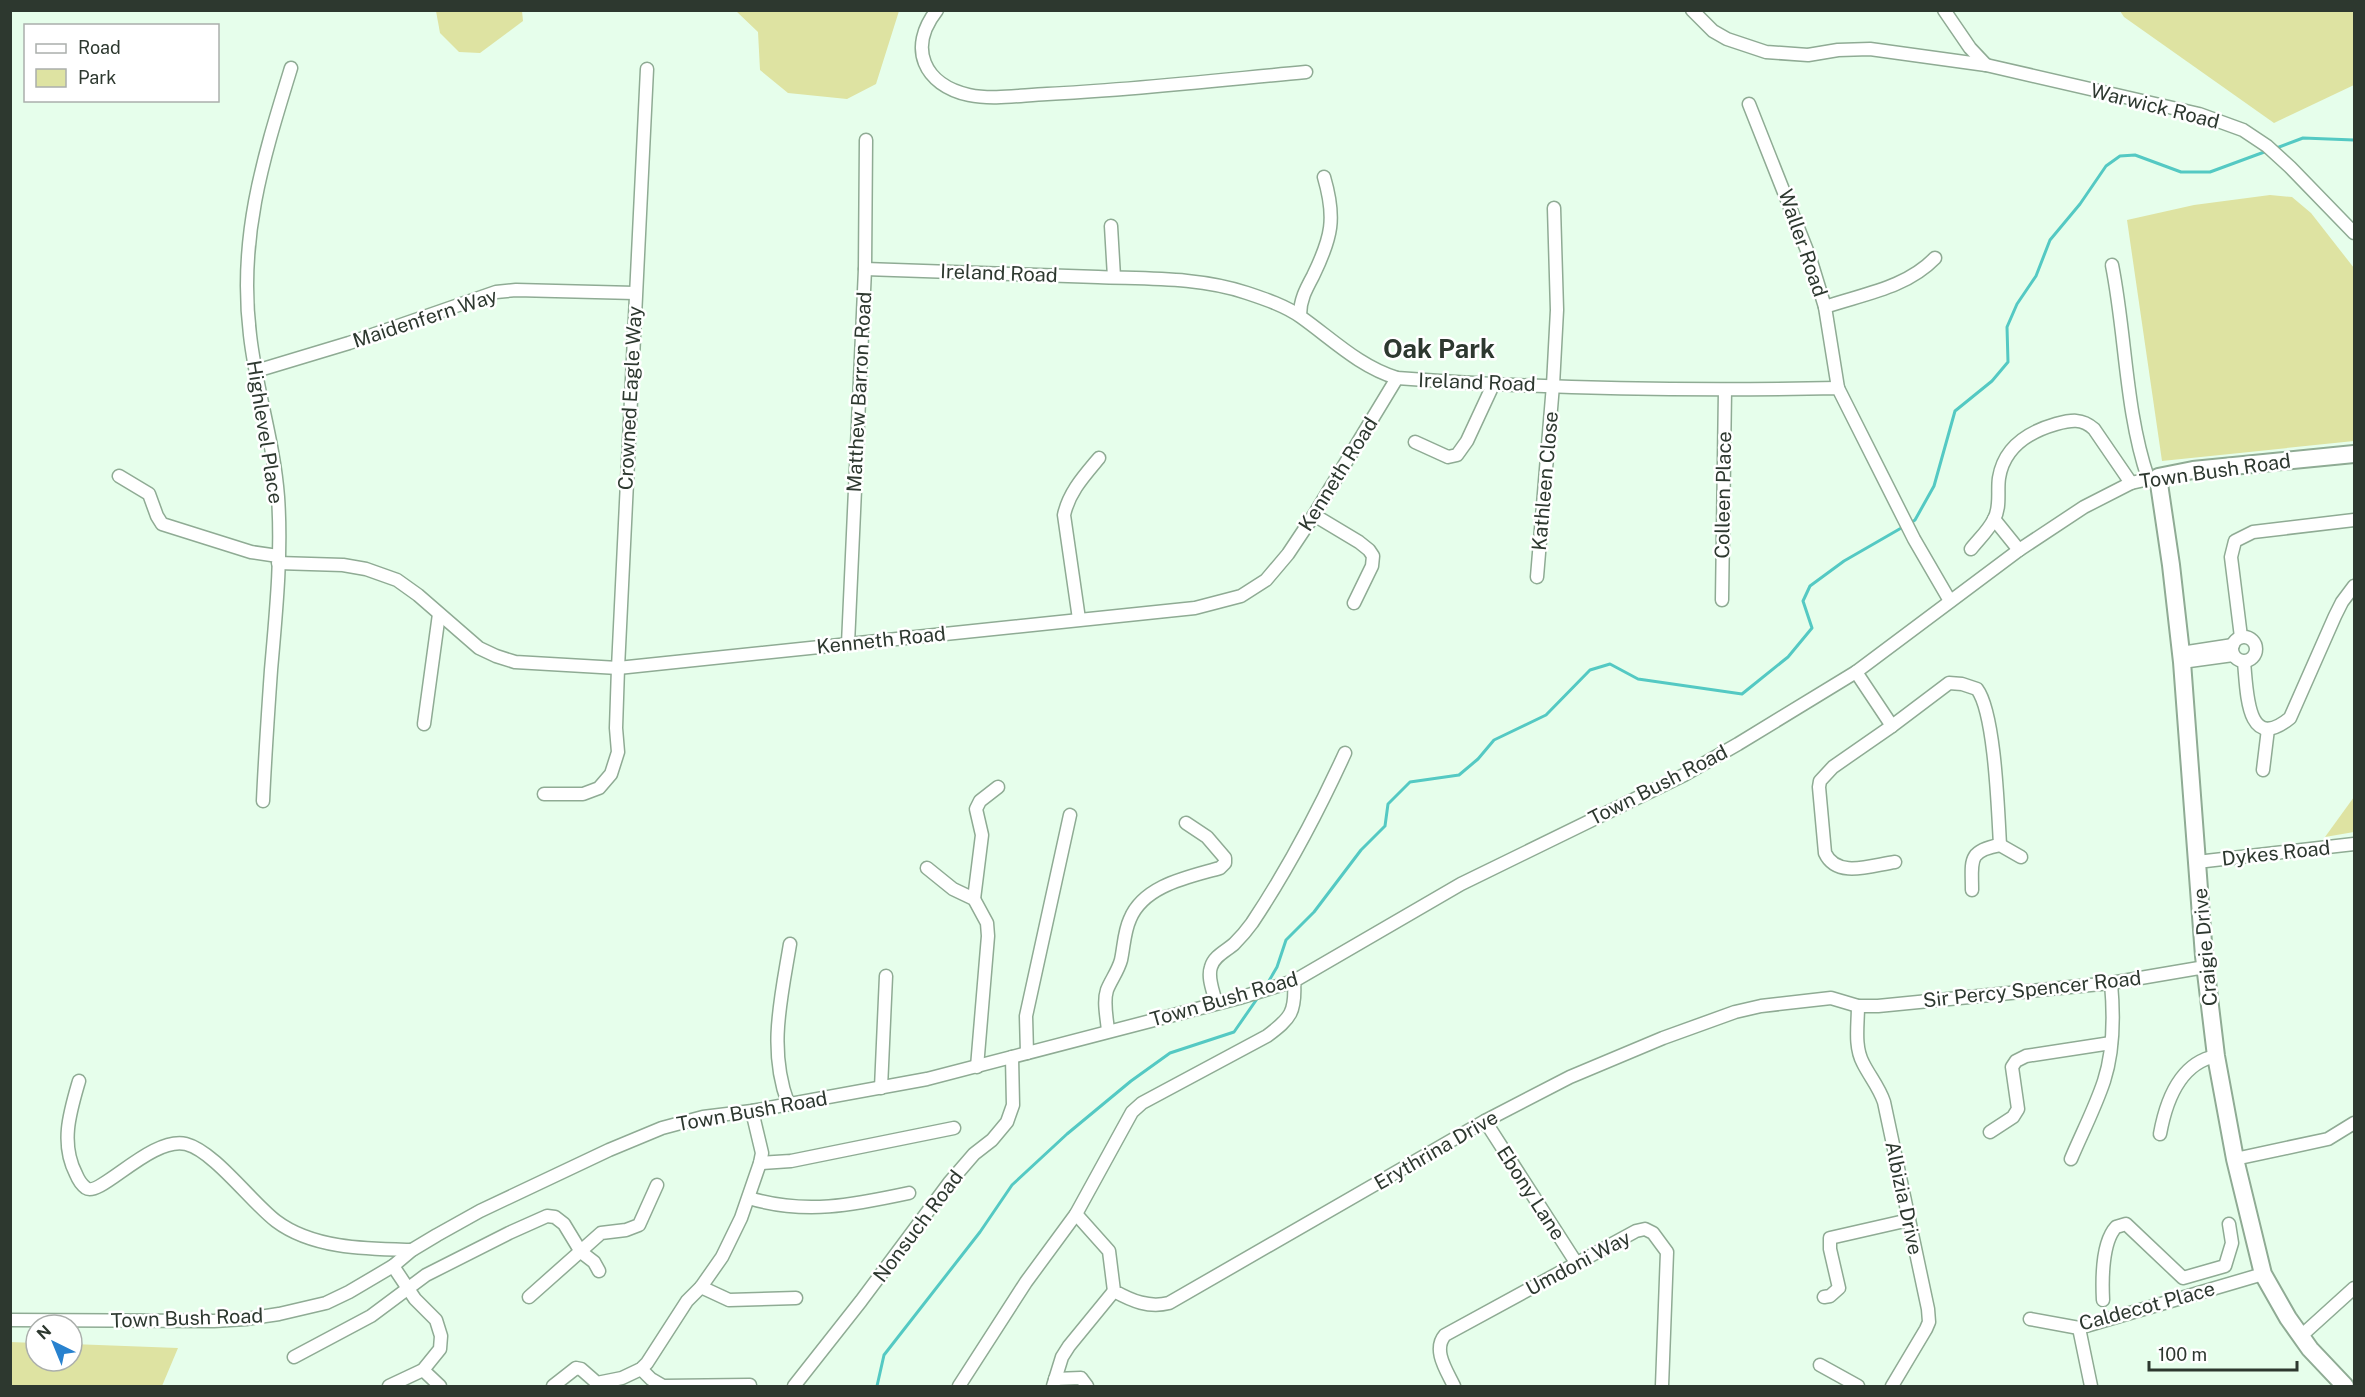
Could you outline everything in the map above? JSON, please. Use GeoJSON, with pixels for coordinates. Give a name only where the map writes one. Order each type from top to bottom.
{"type":"FeatureCollection","features":[{"type":"Feature","properties":{"kind":"street"},"geometry":{"type":"LineString","coordinates":[[937,10],[925,30],[922,45],[924,65],[931,76],[943,84],[972,95],[1118,90],[1306,72]]}},
{"type":"Feature","properties":{"kind":"street","name":"Warwick Road"},"geometry":{"type":"LineString","coordinates":[[1692,10],[1713,31],[1727,39],[1766,52],[1808,55],[1838,50],[1870,49],[1986,65],[2199,114],[2243,130],[2290,167],[2355,233]]}},
{"type":"Feature","properties":{"kind":"street"},"geometry":{"type":"LineString","coordinates":[[1944,10],[1970,48],[1986,65]]}},
{"type":"Feature","properties":{"kind":"street","name":"Highlevel Place"},"geometry":{"type":"LineString","coordinates":[[263,801],[278,559],[278,495],[255,371],[247,308],[247,246],[269,138],[291,68]]}},
{"type":"Feature","properties":{"kind":"street","name":"Crowned Eagle Way"},"geometry":{"type":"LineString","coordinates":[[544,794],[583,794],[599,788],[611,774],[618,752],[616,728],[618,668],[647,69]]}},
{"type":"Feature","properties":{"kind":"street","name":"Waller Road"},"geometry":{"type":"LineString","coordinates":[[1749,104],[1810,258],[1825,307],[1838,388]]}},
{"type":"Feature","properties":{"kind":"street","name":"Matthew Barron Road"},"geometry":{"type":"LineString","coordinates":[[848,644],[865,269],[866,140]]}},
{"type":"Feature","properties":{"kind":"street"},"geometry":{"type":"LineString","coordinates":[[1300,315],[1303,297],[1328,241],[1331,227],[1331,202],[1324,177]]}},
{"type":"Feature","properties":{"kind":"street","name":"Kathleen Close"},"geometry":{"type":"LineString","coordinates":[[1537,577],[1553,385],[1557,282],[1554,208]]}},
{"type":"Feature","properties":{"kind":"street"},"geometry":{"type":"LineString","coordinates":[[1110,226],[1114,278]]}},
{"type":"Feature","properties":{"kind":"street"},"geometry":{"type":"LineString","coordinates":[[1825,307],[1908,280],[1935,258]]}},
{"type":"Feature","properties":{"kind":"street"},"geometry":{"type":"LineString","coordinates":[[2112,265],[2121,309],[2135,434],[2153,477]]}},
{"type":"Feature","properties":{"kind":"street","name":"Ireland Road"},"geometry":{"type":"LineString","coordinates":[[865,269],[1114,278],[1221,285],[1262,298],[1300,315],[1338,346],[1385,375],[1397,378],[1493,385],[1725,390],[1838,388]]}},
{"type":"Feature","properties":{"kind":"street","name":"Maidenfern Way"},"geometry":{"type":"LineString","coordinates":[[255,371],[349,343],[496,292],[516,290],[635,293]]}},
{"type":"Feature","properties":{"kind":"street","name":"Kenneth Road"},"geometry":{"type":"LineString","coordinates":[[119,476],[149,494],[162,524],[278,559],[343,566],[381,573],[397,580],[418,595],[479,648],[515,662],[618,668],[1195,608],[1241,596],[1266,580],[1288,554],[1397,378]]}},
{"type":"Feature","properties":{"kind":"street"},"geometry":{"type":"LineString","coordinates":[[1415,442],[1448,457],[1457,455],[1467,441],[1493,385]]}},
{"type":"Feature","properties":{"kind":"street"},"geometry":{"type":"LineString","coordinates":[[1838,388],[1914,539],[1950,601]]}},
{"type":"Feature","properties":{"kind":"street","name":"Colleen Place"},"geometry":{"type":"LineString","coordinates":[[1722,600],[1725,390]]}},
{"type":"Feature","properties":{"kind":"street"},"geometry":{"type":"LineString","coordinates":[[1971,549],[1994,519],[2001,472],[2014,445],[2032,432],[2064,422],[2080,420],[2087,423],[2094,429],[2104,447],[2131,483]]}},
{"type":"Feature","properties":{"kind":"street","name":"Town Bush Road"},"geometry":{"type":"LineString","coordinates":[[10,1320],[246,1319],[298,1310],[326,1302],[393,1266],[412,1251],[480,1212],[646,1134],[703,1117],[752,1111],[881,1088],[977,1067],[1108,1031],[1239,999],[1294,981],[1461,884],[1684,775],[1856,672],[2019,550],[2084,507],[2131,483],[2193,470],[2355,454]]}},
{"type":"Feature","properties":{"kind":"street"},"geometry":{"type":"LineString","coordinates":[[1079,619],[1064,515],[1074,489],[1099,458]]}},
{"type":"Feature","properties":{"kind":"street","name":"Craigie Drive"},"geometry":{"type":"LineString","coordinates":[[2153,477],[2171,565],[2181,658],[2197,862],[2200,964],[2235,1159],[2263,1274],[2301,1336],[2328,1370],[2345,1386]]}},
{"type":"Feature","properties":{"kind":"street"},"geometry":{"type":"LineString","coordinates":[[1314,515],[1359,542],[1369,550],[1372,556],[1372,566],[1354,603]]}},
{"type":"Feature","properties":{"kind":"street"},"geometry":{"type":"LineString","coordinates":[[1994,519],[2019,550]]}},
{"type":"Feature","properties":{"kind":"street"},"geometry":{"type":"LineString","coordinates":[[2355,520],[2253,532],[2235,541],[2231,557],[2238,650],[2252,718],[2259,726],[2268,729],[2280,726],[2290,718],[2335,616],[2342,602],[2355,586]]}},
{"type":"Feature","properties":{"kind":"street"},"geometry":{"type":"LineString","coordinates":[[424,724],[438,614]]}},
{"type":"Feature","properties":{"kind":"street"},"geometry":{"type":"LineString","coordinates":[[2181,658],[2238,650]]}},
{"type":"Feature","properties":{"kind":"street"},"geometry":{"type":"LineString","coordinates":[[1856,672],[1892,726]]}},
{"type":"Feature","properties":{"kind":"street"},"geometry":{"type":"LineString","coordinates":[[1894,862],[1844,869],[1828,860],[1825,853],[1819,787],[1826,773],[1833,767],[1949,683],[1977,689],[1986,705],[1995,773],[2000,845]]}},
{"type":"Feature","properties":{"kind":"street"},"geometry":{"type":"LineString","coordinates":[[2263,770],[2268,729]]}},
{"type":"Feature","properties":{"kind":"street"},"geometry":{"type":"LineString","coordinates":[[1216,1003],[1210,979],[1211,968],[1216,958],[1234,944],[1250,926],[1283,876],[1322,804],[1345,753]]}},
{"type":"Feature","properties":{"kind":"street"},"geometry":{"type":"LineString","coordinates":[[977,1067],[988,936],[987,923],[974,899],[982,835],[976,809],[980,801],[998,788]]}},
{"type":"Feature","properties":{"kind":"street"},"geometry":{"type":"LineString","coordinates":[[1027,1053],[1026,1016],[1070,815]]}},
{"type":"Feature","properties":{"kind":"street"},"geometry":{"type":"LineString","coordinates":[[1108,1031],[1106,992],[1120,963],[1131,916],[1158,888],[1167,883],[1220,868],[1225,863],[1225,858],[1207,837],[1186,823]]}},
{"type":"Feature","properties":{"kind":"street","name":"Dykes Road"},"geometry":{"type":"LineString","coordinates":[[2197,862],[2355,844]]}},
{"type":"Feature","properties":{"kind":"street"},"geometry":{"type":"LineString","coordinates":[[1972,890],[1973,856],[1980,850],[2000,845],[2021,857]]}},
{"type":"Feature","properties":{"kind":"street"},"geometry":{"type":"LineString","coordinates":[[927,868],[953,889],[974,899]]}},
{"type":"Feature","properties":{"kind":"street"},"geometry":{"type":"LineString","coordinates":[[788,1103],[780,1082],[777,1042],[790,944]]}},
{"type":"Feature","properties":{"kind":"street","name":"Sir Percy Spencer Road"},"geometry":{"type":"LineString","coordinates":[[1858,1006],[1878,1006],[2111,983],[2200,964]]}},
{"type":"Feature","properties":{"kind":"street"},"geometry":{"type":"LineString","coordinates":[[881,1088],[885,976]]}},
{"type":"Feature","properties":{"kind":"street"},"geometry":{"type":"LineString","coordinates":[[959,1386],[1026,1282],[1076,1214],[1132,1112],[1142,1103],[1267,1036],[1281,1025],[1288,1018],[1295,1004],[1294,981]]}},
{"type":"Feature","properties":{"kind":"street"},"geometry":{"type":"LineString","coordinates":[[2071,1159],[2104,1081],[2111,1043],[2111,983]]}},
{"type":"Feature","properties":{"kind":"street","name":"Erythrina Drive"},"geometry":{"type":"LineString","coordinates":[[1114,1291],[1149,1305],[1169,1303],[1485,1121],[1570,1077],[1664,1038],[1735,1012],[1761,1006],[1831,998],[1858,1006]]}},
{"type":"Feature","properties":{"kind":"street","name":"Albizia Drive"},"geometry":{"type":"LineString","coordinates":[[1858,1006],[1859,1053],[1862,1062],[1879,1088],[1884,1102],[1929,1322],[1892,1386]]}},
{"type":"Feature","properties":{"kind":"street"},"geometry":{"type":"LineString","coordinates":[[1990,1132],[2013,1117],[2018,1109],[2013,1067],[2016,1061],[2026,1056],[2111,1043]]}},
{"type":"Feature","properties":{"kind":"street"},"geometry":{"type":"LineString","coordinates":[[2160,1134],[2172,1094],[2180,1080],[2196,1063],[2216,1056]]}},
{"type":"Feature","properties":{"kind":"street","name":"Nonsuch Road"},"geometry":{"type":"LineString","coordinates":[[794,1386],[854,1311],[949,1183],[974,1154],[992,1140],[1007,1122],[1013,1105],[1012,1057]]}},
{"type":"Feature","properties":{"kind":"street"},"geometry":{"type":"LineString","coordinates":[[78,1081],[69,1118],[68,1147],[73,1167],[86,1188],[91,1190],[100,1187],[126,1167],[164,1145],[186,1144],[204,1154],[275,1221],[292,1230],[312,1239],[340,1244],[376,1250],[412,1251]]}},
{"type":"Feature","properties":{"kind":"street"},"geometry":{"type":"LineString","coordinates":[[554,1386],[576,1368],[581,1369],[597,1383],[613,1381],[641,1369],[654,1355],[687,1301],[701,1287],[722,1257],[749,1198],[762,1153],[752,1111]]}},
{"type":"Feature","properties":{"kind":"street","name":"Ebony Lane"},"geometry":{"type":"LineString","coordinates":[[1485,1121],[1577,1264]]}},
{"type":"Feature","properties":{"kind":"street"},"geometry":{"type":"LineString","coordinates":[[2235,1159],[2328,1139],[2355,1123]]}},
{"type":"Feature","properties":{"kind":"street"},"geometry":{"type":"LineString","coordinates":[[760,1163],[791,1161],[954,1128]]}},
{"type":"Feature","properties":{"kind":"street"},"geometry":{"type":"LineString","coordinates":[[529,1297],[601,1233],[626,1230],[639,1225],[657,1185]]}},
{"type":"Feature","properties":{"kind":"street"},"geometry":{"type":"LineString","coordinates":[[749,1198],[784,1207],[804,1208],[858,1204],[909,1193]]}},
{"type":"Feature","properties":{"kind":"street"},"geometry":{"type":"LineString","coordinates":[[1076,1214],[1108,1251],[1114,1291],[1069,1346],[1062,1357],[1054,1383],[1081,1378],[1088,1386]]}},
{"type":"Feature","properties":{"kind":"street"},"geometry":{"type":"LineString","coordinates":[[294,1357],[371,1316],[407,1288],[450,1262],[547,1216],[555,1217],[564,1224],[581,1252],[594,1262],[599,1271]]}},
{"type":"Feature","properties":{"kind":"street"},"geometry":{"type":"LineString","coordinates":[[1824,1297],[1830,1296],[1839,1288],[1830,1249],[1830,1238],[1909,1220]]}},
{"type":"Feature","properties":{"kind":"street"},"geometry":{"type":"LineString","coordinates":[[2103,1300],[2102,1283],[2107,1245],[2113,1230],[2126,1224],[2183,1278],[2188,1295]]}},
{"type":"Feature","properties":{"kind":"street"},"geometry":{"type":"LineString","coordinates":[[2183,1278],[2225,1266],[2232,1243],[2229,1224]]}},
{"type":"Feature","properties":{"kind":"street","name":"Umdoni Way"},"geometry":{"type":"LineString","coordinates":[[1454,1386],[1440,1352],[1441,1340],[1445,1335],[1644,1229],[1653,1233],[1660,1240],[1666,1252],[1662,1386]]}},
{"type":"Feature","properties":{"kind":"street"},"geometry":{"type":"LineString","coordinates":[[389,1386],[423,1370],[440,1349],[441,1336],[436,1320],[407,1288],[393,1266]]}},
{"type":"Feature","properties":{"kind":"street","name":"Caldecot Place"},"geometry":{"type":"LineString","coordinates":[[2030,1319],[2079,1328],[2263,1274]]}},
{"type":"Feature","properties":{"kind":"street"},"geometry":{"type":"LineString","coordinates":[[701,1287],[729,1299],[796,1298]]}},
{"type":"Feature","properties":{"kind":"street"},"geometry":{"type":"LineString","coordinates":[[2301,1336],[2355,1288]]}},
{"type":"Feature","properties":{"kind":"street"},"geometry":{"type":"LineString","coordinates":[[2079,1328],[2091,1386]]}},
{"type":"Feature","properties":{"kind":"street"},"geometry":{"type":"LineString","coordinates":[[1820,1365],[1858,1386]]}},
{"type":"Feature","properties":{"kind":"street"},"geometry":{"type":"LineString","coordinates":[[641,1369],[663,1386],[750,1385]]}},
{"type":"Feature","properties":{"kind":"street"},"geometry":{"type":"LineString","coordinates":[[423,1370],[440,1386]]}},
{"type":"Feature","properties":{"kind":"green space"},"geometry":{"type":"Polygon","coordinates":[[[436,11],[522,11],[523,21],[480,53],[459,52],[440,33],[436,11]]]}},
{"type":"Feature","properties":{"kind":"green space"},"geometry":{"type":"Polygon","coordinates":[[[736,11],[899,11],[876,84],[847,99],[788,93],[760,70],[758,32],[736,11]]]}},
{"type":"Feature","properties":{"kind":"green space"},"geometry":{"type":"Polygon","coordinates":[[[2120,11],[2354,11],[2354,85],[2274,123],[2124,17],[2120,11]]]}},
{"type":"Feature","properties":{"kind":"green space"},"geometry":{"type":"Polygon","coordinates":[[[2270,195],[2292,197],[2311,213],[2354,268],[2354,441],[2162,461],[2127,220],[2194,205],[2270,195]]]}},
{"type":"Feature","properties":{"kind":"green space"},"geometry":{"type":"Polygon","coordinates":[[[2354,797],[2354,832],[2325,837],[2354,797]]]}},
{"type":"Feature","properties":{"kind":"green space"},"geometry":{"type":"Polygon","coordinates":[[[10,1342],[24,1343],[24,1373],[84,1373],[84,1344],[178,1348],[162,1386],[11,1386],[10,1342]]]}},
{"type":"Feature","properties":{"kind":"waterway"},"geometry":{"type":"LineString","coordinates":[[2274,149],[2303,138],[2354,140]]}},
{"type":"Feature","properties":{"kind":"waterway"},"geometry":{"type":"LineString","coordinates":[[1909,524],[1915,520],[1934,486],[1955,411],[1992,381],[2008,362],[2007,327],[2017,304],[2036,276],[2050,240],[2080,204],[2106,166],[2120,156],[2135,155],[2181,172],[2210,172],[2267,151]]}},
{"type":"Feature","properties":{"kind":"waterway"},"geometry":{"type":"LineString","coordinates":[[1266,986],[1277,967],[1286,940],[1314,912],[1361,850],[1385,826],[1388,804],[1410,782],[1459,775],[1478,759],[1494,740],[1546,715],[1590,670],[1610,664],[1638,679],[1742,694],[1788,657],[1812,628],[1803,601],[1810,586],[1844,561],[1903,527]]}},
{"type":"Feature","properties":{"kind":"waterway"},"geometry":{"type":"LineString","coordinates":[[877,1386],[884,1355],[980,1232],[1012,1185],[1067,1134],[1131,1081],[1170,1053],[1234,1032],[1259,996]]}},
{"type":"Feature","properties":{"kind":"district","name":"Oak Park"},"geometry":{"type":"Point","coordinates":[1439,348]}}]}
